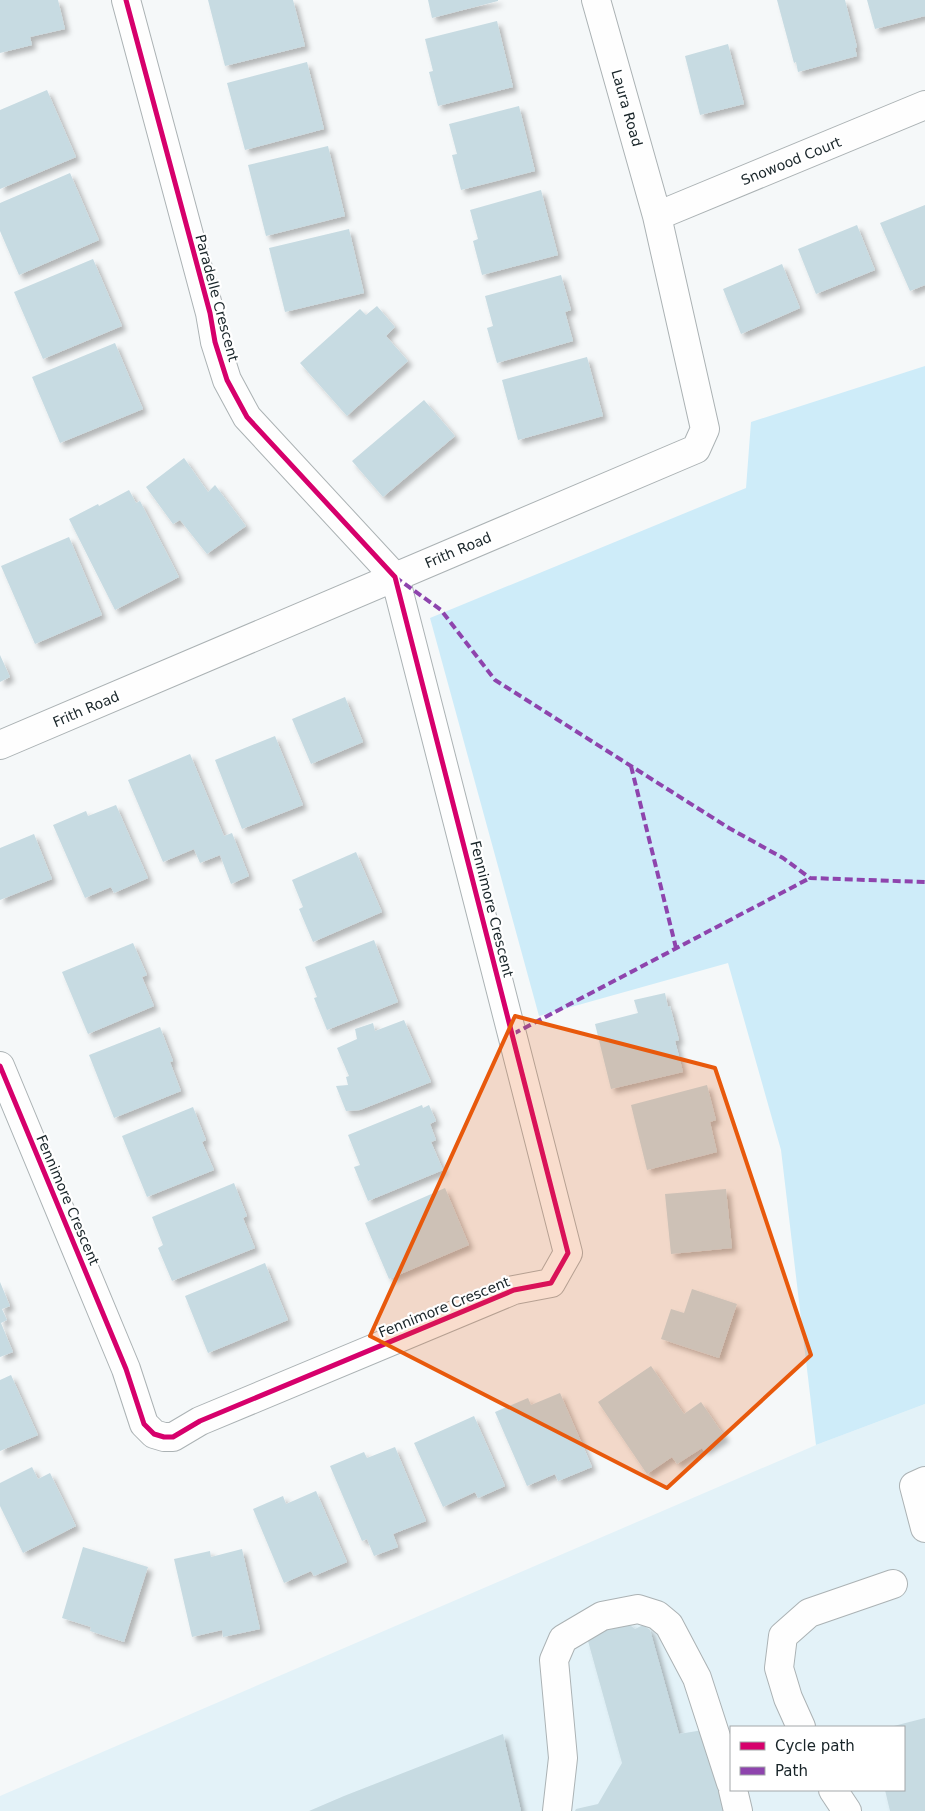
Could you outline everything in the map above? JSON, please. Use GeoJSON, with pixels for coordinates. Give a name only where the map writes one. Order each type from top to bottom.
{"type":"FeatureCollection","features":[{"type":"Feature","properties":{"kind":"street","name":"Paradelle Crescent"},"geometry":{"type":"LineString","coordinates":[[126,0],[210,313],[215,342],[228,380],[247,417],[395,577]]}},
{"type":"Feature","properties":{"kind":"street","name":"Laura Road"},"geometry":{"type":"LineString","coordinates":[[596,0],[657,216]]}},
{"type":"Feature","properties":{"kind":"street","name":"Snowood Court"},"geometry":{"type":"LineString","coordinates":[[657,216],[925,106]]}},
{"type":"Feature","properties":{"kind":"street","name":"Frith Road"},"geometry":{"type":"LineString","coordinates":[[0,745],[696,449],[705,430],[657,216]]}},
{"type":"Feature","properties":{"kind":"street","name":"Fennimore Crescent"},"geometry":{"type":"LineString","coordinates":[[0,1066],[126,1369],[144,1424],[154,1434],[164,1438],[173,1437],[200,1420],[514,1290],[551,1283],[568,1253],[395,577]]}},
{"type":"Feature","properties":{"kind":"street"},"geometry":{"type":"LineString","coordinates":[[925,1482],[914,1486],[925,1528]]}},
{"type":"Feature","properties":{"kind":"street"},"geometry":{"type":"LineString","coordinates":[[801,1726],[788,1698],[780,1668],[783,1636],[809,1613],[893,1584]]}},
{"type":"Feature","properties":{"kind":"street"},"geometry":{"type":"LineString","coordinates":[[557,1811],[564,1758],[554,1660],[563,1639],[602,1616],[638,1609],[657,1615],[669,1625],[697,1678],[730,1780]]}},
{"type":"Feature","properties":{"kind":"street"},"geometry":{"type":"LineString","coordinates":[[733,1791],[738,1811]]}},
{"type":"Feature","properties":{"kind":"street"},"geometry":{"type":"LineString","coordinates":[[834,1791],[847,1811]]}},
{"type":"Feature","properties":{"kind":"highlighted area"},"geometry":{"type":"Polygon","coordinates":[[[515,1016],[715,1068],[811,1355],[667,1488],[370,1336],[515,1016]]]}},
{"type":"Feature","properties":{"kind":"shaded area"},"geometry":{"type":"Polygon","coordinates":[[[925,366],[925,1404],[816,1445],[781,1150],[728,963],[539,1016],[430,618],[746,488],[751,422],[925,366]]]}},
{"type":"Feature","properties":{"kind":"shaded area"},"geometry":{"type":"Polygon","coordinates":[[[925,1404],[925,1811],[0,1811],[0,1796],[816,1445],[925,1404]]]}},
{"type":"Feature","properties":{"kind":"building"},"geometry":{"type":"Polygon","coordinates":[[[0,0],[58,0],[65,29],[30,37],[32,45],[0,53],[0,0]]]}},
{"type":"Feature","properties":{"kind":"building"},"geometry":{"type":"Polygon","coordinates":[[[208,0],[293,0],[305,46],[225,66],[208,0]]]}},
{"type":"Feature","properties":{"kind":"building"},"geometry":{"type":"Polygon","coordinates":[[[428,0],[498,0],[498,1],[432,18],[428,0]]]}},
{"type":"Feature","properties":{"kind":"building"},"geometry":{"type":"Polygon","coordinates":[[[777,0],[845,0],[857,47],[855,48],[857,56],[798,72],[777,0]]]}},
{"type":"Feature","properties":{"kind":"building"},"geometry":{"type":"Polygon","coordinates":[[[867,0],[925,0],[925,16],[875,29],[867,0]]]}},
{"type":"Feature","properties":{"kind":"building"},"geometry":{"type":"Polygon","coordinates":[[[497,21],[513,87],[438,106],[429,72],[433,71],[425,39],[497,21]]]}},
{"type":"Feature","properties":{"kind":"building"},"geometry":{"type":"Polygon","coordinates":[[[728,44],[744,104],[700,115],[685,56],[728,44]]]}},
{"type":"Feature","properties":{"kind":"building"},"geometry":{"type":"Polygon","coordinates":[[[307,62],[324,129],[245,150],[227,83],[307,62]]]}},
{"type":"Feature","properties":{"kind":"building"},"geometry":{"type":"Polygon","coordinates":[[[47,90],[76,157],[0,189],[0,110],[47,90]]]}},
{"type":"Feature","properties":{"kind":"building"},"geometry":{"type":"Polygon","coordinates":[[[519,106],[535,171],[461,190],[452,155],[457,154],[449,124],[519,106]]]}},
{"type":"Feature","properties":{"kind":"building"},"geometry":{"type":"Polygon","coordinates":[[[328,146],[345,216],[266,236],[248,165],[328,146]]]}},
{"type":"Feature","properties":{"kind":"building"},"geometry":{"type":"Polygon","coordinates":[[[70,173],[99,240],[19,275],[0,231],[0,203],[70,173]]]}},
{"type":"Feature","properties":{"kind":"building"},"geometry":{"type":"Polygon","coordinates":[[[541,190],[558,255],[482,275],[473,241],[478,239],[470,210],[541,190]]]}},
{"type":"Feature","properties":{"kind":"building"},"geometry":{"type":"Polygon","coordinates":[[[925,205],[925,285],[910,291],[880,223],[925,205]]]}},
{"type":"Feature","properties":{"kind":"building"},"geometry":{"type":"Polygon","coordinates":[[[857,225],[875,270],[816,294],[798,249],[857,225]]]}},
{"type":"Feature","properties":{"kind":"building"},"geometry":{"type":"Polygon","coordinates":[[[349,229],[364,293],[285,312],[269,248],[349,229]]]}},
{"type":"Feature","properties":{"kind":"building"},"geometry":{"type":"Polygon","coordinates":[[[93,259],[122,326],[43,359],[14,292],[93,259]]]}},
{"type":"Feature","properties":{"kind":"building"},"geometry":{"type":"Polygon","coordinates":[[[782,264],[800,308],[741,334],[723,289],[782,264]]]}},
{"type":"Feature","properties":{"kind":"building"},"geometry":{"type":"Polygon","coordinates":[[[561,275],[571,310],[565,312],[573,341],[497,363],[487,328],[493,326],[485,296],[561,275]]]}},
{"type":"Feature","properties":{"kind":"building"},"geometry":{"type":"Polygon","coordinates":[[[377,306],[395,327],[386,336],[408,361],[347,416],[300,363],[360,309],[366,315],[377,306]]]}},
{"type":"Feature","properties":{"kind":"building"},"geometry":{"type":"Polygon","coordinates":[[[115,343],[143,409],[60,443],[32,377],[115,343]]]}},
{"type":"Feature","properties":{"kind":"building"},"geometry":{"type":"Polygon","coordinates":[[[587,357],[603,416],[518,440],[502,380],[587,357]]]}},
{"type":"Feature","properties":{"kind":"building"},"geometry":{"type":"Polygon","coordinates":[[[424,400],[455,436],[383,497],[352,461],[424,400]]]}},
{"type":"Feature","properties":{"kind":"building"},"geometry":{"type":"Polygon","coordinates":[[[184,458],[208,492],[215,485],[246,526],[207,554],[180,520],[173,524],[146,487],[184,458]]]}},
{"type":"Feature","properties":{"kind":"building"},"geometry":{"type":"Polygon","coordinates":[[[129,490],[136,503],[140,501],[179,577],[115,610],[69,519],[129,490]]]}},
{"type":"Feature","properties":{"kind":"building"},"geometry":{"type":"Polygon","coordinates":[[[69,537],[102,615],[35,644],[1,566],[69,537]]]}},
{"type":"Feature","properties":{"kind":"building"},"geometry":{"type":"Polygon","coordinates":[[[0,655],[10,677],[0,682],[0,655]]]}},
{"type":"Feature","properties":{"kind":"building"},"geometry":{"type":"Polygon","coordinates":[[[345,697],[363,742],[311,764],[292,719],[345,697]]]}},
{"type":"Feature","properties":{"kind":"building"},"geometry":{"type":"Polygon","coordinates":[[[275,736],[303,805],[242,829],[215,760],[275,736]]]}},
{"type":"Feature","properties":{"kind":"building"},"geometry":{"type":"Polygon","coordinates":[[[190,754],[224,836],[232,833],[249,876],[231,884],[220,855],[200,863],[194,849],[163,862],[128,780],[190,754]]]}},
{"type":"Feature","properties":{"kind":"building"},"geometry":{"type":"Polygon","coordinates":[[[116,805],[148,878],[114,893],[111,887],[85,898],[53,825],[86,811],[88,816],[116,805]]]}},
{"type":"Feature","properties":{"kind":"building"},"geometry":{"type":"Polygon","coordinates":[[[34,834],[52,879],[0,900],[0,848],[34,834]]]}},
{"type":"Feature","properties":{"kind":"building"},"geometry":{"type":"Polygon","coordinates":[[[356,852],[382,912],[313,942],[299,909],[303,907],[292,880],[356,852]]]}},
{"type":"Feature","properties":{"kind":"building"},"geometry":{"type":"Polygon","coordinates":[[[374,940],[398,1002],[327,1030],[314,998],[317,997],[305,967],[374,940]]]}},
{"type":"Feature","properties":{"kind":"building"},"geometry":{"type":"Polygon","coordinates":[[[133,943],[147,975],[142,977],[154,1006],[88,1034],[62,972],[133,943]]]}},
{"type":"Feature","properties":{"kind":"building"},"geometry":{"type":"Polygon","coordinates":[[[665,993],[679,1040],[675,1041],[683,1072],[611,1089],[595,1024],[638,1013],[634,1000],[665,993]]]}},
{"type":"Feature","properties":{"kind":"building"},"geometry":{"type":"Polygon","coordinates":[[[404,1020],[431,1082],[360,1110],[346,1111],[336,1086],[348,1085],[346,1077],[349,1076],[337,1048],[357,1039],[355,1029],[373,1023],[375,1031],[404,1020]]]}},
{"type":"Feature","properties":{"kind":"building"},"geometry":{"type":"Polygon","coordinates":[[[160,1027],[173,1061],[170,1062],[181,1091],[114,1118],[89,1055],[160,1027]]]}},
{"type":"Feature","properties":{"kind":"building"},"geometry":{"type":"Polygon","coordinates":[[[707,1085],[716,1120],[710,1122],[717,1152],[647,1170],[631,1105],[707,1085]]]}},
{"type":"Feature","properties":{"kind":"building"},"geometry":{"type":"Polygon","coordinates":[[[422,1105],[423,1108],[429,1105],[436,1121],[430,1124],[436,1140],[431,1142],[443,1170],[368,1201],[354,1167],[360,1165],[348,1135],[422,1105]]]}},
{"type":"Feature","properties":{"kind":"building"},"geometry":{"type":"Polygon","coordinates":[[[193,1107],[206,1140],[202,1142],[214,1170],[147,1197],[122,1136],[193,1107]]]}},
{"type":"Feature","properties":{"kind":"building"},"geometry":{"type":"Polygon","coordinates":[[[234,1183],[247,1216],[243,1218],[255,1248],[172,1281],[158,1248],[163,1245],[152,1217],[234,1183]]]}},
{"type":"Feature","properties":{"kind":"building"},"geometry":{"type":"Polygon","coordinates":[[[445,1188],[469,1245],[389,1279],[365,1223],[445,1188]]]}},
{"type":"Feature","properties":{"kind":"building"},"geometry":{"type":"Polygon","coordinates":[[[726,1189],[732,1248],[671,1254],[665,1194],[726,1189]]]}},
{"type":"Feature","properties":{"kind":"building"},"geometry":{"type":"Polygon","coordinates":[[[265,1263],[288,1320],[208,1353],[185,1296],[265,1263]]]}},
{"type":"Feature","properties":{"kind":"building"},"geometry":{"type":"Polygon","coordinates":[[[0,1282],[10,1306],[2,1309],[7,1320],[1,1323],[13,1352],[0,1357],[0,1282]]]}},
{"type":"Feature","properties":{"kind":"building"},"geometry":{"type":"Polygon","coordinates":[[[692,1289],[737,1304],[719,1358],[661,1339],[671,1309],[684,1313],[692,1289]]]}},
{"type":"Feature","properties":{"kind":"building"},"geometry":{"type":"Polygon","coordinates":[[[651,1366],[684,1414],[701,1402],[725,1437],[704,1451],[702,1448],[677,1464],[672,1457],[647,1474],[598,1402],[651,1366]]]}},
{"type":"Feature","properties":{"kind":"building"},"geometry":{"type":"Polygon","coordinates":[[[11,1375],[38,1435],[0,1451],[0,1380],[11,1375]]]}},
{"type":"Feature","properties":{"kind":"building"},"geometry":{"type":"Polygon","coordinates":[[[560,1393],[592,1467],[558,1481],[555,1474],[527,1486],[495,1412],[528,1398],[531,1405],[560,1393]]]}},
{"type":"Feature","properties":{"kind":"building"},"geometry":{"type":"Polygon","coordinates":[[[474,1416],[505,1486],[478,1498],[475,1492],[443,1507],[414,1443],[474,1416]]]}},
{"type":"Feature","properties":{"kind":"building"},"geometry":{"type":"Polygon","coordinates":[[[395,1447],[426,1521],[393,1534],[398,1547],[374,1556],[367,1539],[362,1541],[330,1466],[364,1452],[367,1458],[395,1447]]]}},
{"type":"Feature","properties":{"kind":"building"},"geometry":{"type":"Polygon","coordinates":[[[32,1467],[38,1479],[50,1473],[76,1526],[23,1553],[0,1506],[0,1483],[32,1467]]]}},
{"type":"Feature","properties":{"kind":"building"},"geometry":{"type":"Polygon","coordinates":[[[316,1491],[347,1562],[314,1576],[311,1571],[284,1583],[253,1509],[283,1496],[286,1504],[316,1491]]]}},
{"type":"Feature","properties":{"kind":"building"},"geometry":{"type":"Polygon","coordinates":[[[83,1547],[148,1567],[124,1642],[90,1631],[91,1627],[62,1618],[83,1547]]]}},
{"type":"Feature","properties":{"kind":"building"},"geometry":{"type":"Polygon","coordinates":[[[242,1549],[260,1629],[223,1637],[222,1630],[192,1637],[174,1559],[210,1551],[211,1557],[242,1549]]]}},
{"type":"Feature","properties":{"kind":"building"},"geometry":{"type":"Polygon","coordinates":[[[627,1623],[635,1629],[643,1625],[650,1630],[679,1734],[703,1730],[730,1811],[575,1811],[576,1809],[598,1804],[622,1763],[588,1641],[592,1632],[627,1623]]]}},
{"type":"Feature","properties":{"kind":"building"},"geometry":{"type":"Polygon","coordinates":[[[925,1718],[925,1811],[890,1811],[885,1791],[905,1791],[905,1726],[894,1726],[925,1718]]]}},
{"type":"Feature","properties":{"kind":"building"},"geometry":{"type":"Polygon","coordinates":[[[503,1734],[521,1811],[309,1811],[344,1796],[503,1734]]]}},
{"type":"Feature","properties":{"kind":"marked path"},"geometry":{"type":"LineString","coordinates":[[395,577],[441,610],[495,680],[729,828],[783,858],[810,878],[925,882]]}},
{"type":"Feature","properties":{"kind":"marked path"},"geometry":{"type":"LineString","coordinates":[[631,766],[676,948]]}},
{"type":"Feature","properties":{"kind":"marked path"},"geometry":{"type":"LineString","coordinates":[[513,1034],[810,878]]}},
{"type":"Feature","properties":{"kind":"cycle path"},"geometry":{"type":"LineString","coordinates":[[0,1066],[126,1369],[144,1424],[154,1434],[173,1437],[200,1421],[514,1290],[551,1283],[568,1253],[395,577],[247,417],[227,380],[215,342],[210,313],[126,0]]}}]}
